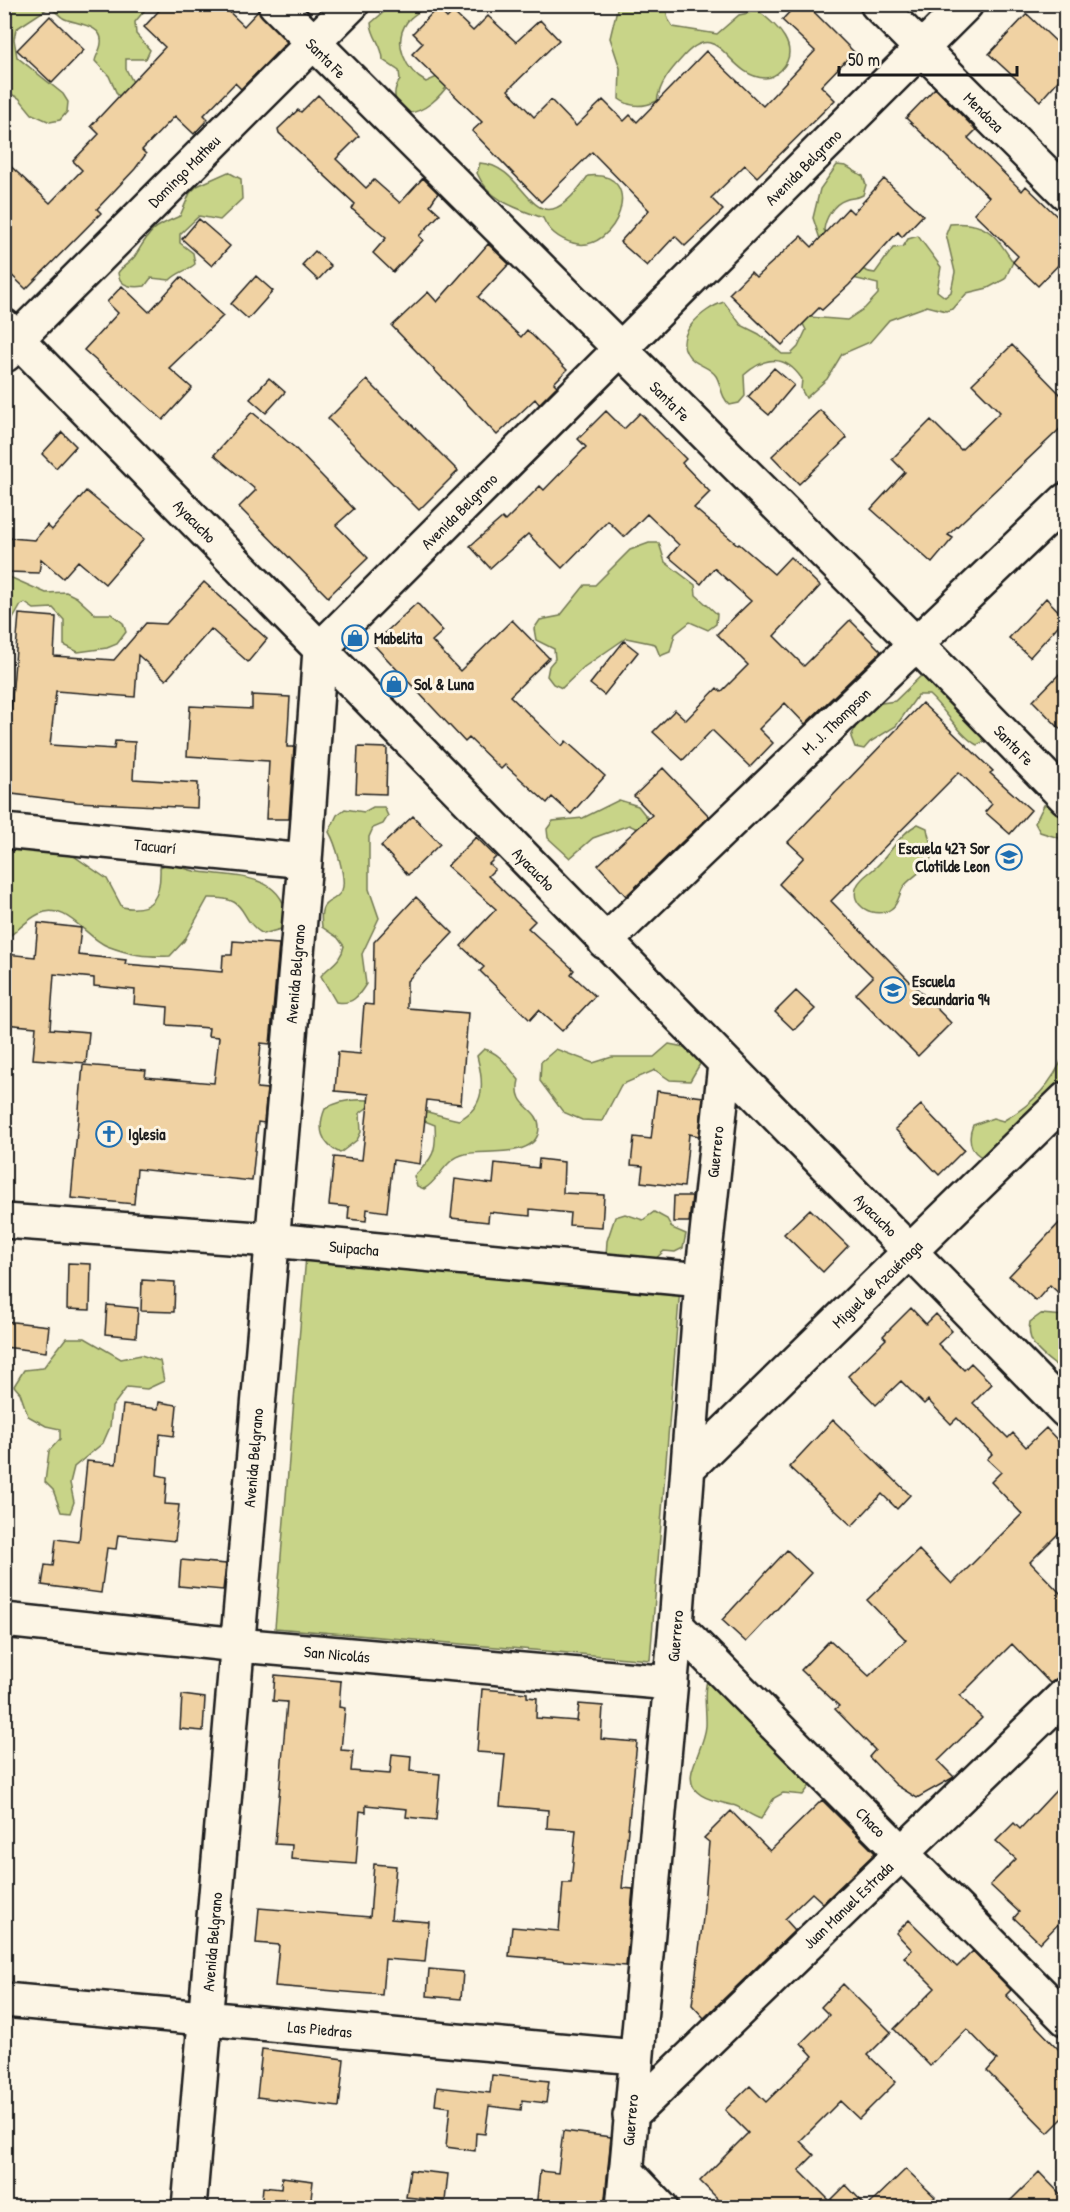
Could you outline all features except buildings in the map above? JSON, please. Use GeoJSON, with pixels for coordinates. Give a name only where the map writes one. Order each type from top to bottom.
{"type":"FeatureCollection","features":[{"type":"Feature","properties":{"kind":"street","name":"Santa Fe"},"geometry":{"type":"LineString","coordinates":[[275,4],[312,44],[619,351],[916,644],[1065,798]]}},
{"type":"Feature","properties":{"kind":"street","name":"Domingo Matheu"},"geometry":{"type":"LineString","coordinates":[[9,340],[351,4]]}},
{"type":"Feature","properties":{"kind":"street","name":"Mendoza"},"geometry":{"type":"LineString","coordinates":[[877,4],[1065,193]]}},
{"type":"Feature","properties":{"kind":"street","name":"Avenida Belgrano"},"geometry":{"type":"LineString","coordinates":[[189,2208],[305,861],[320,650],[966,4]]}},
{"type":"Feature","properties":{"kind":"street","name":"Ayacucho"},"geometry":{"type":"LineString","coordinates":[[9,340],[320,650],[725,1064],[911,1250],[1065,1411]]}},
{"type":"Feature","properties":{"kind":"street","name":"M. J. Thompson"},"geometry":{"type":"LineString","coordinates":[[605,942],[1065,500]]}},
{"type":"Feature","properties":{"kind":"street","name":"Tacuarí"},"geometry":{"type":"LineString","coordinates":[[4,831],[305,861]]}},
{"type":"Feature","properties":{"kind":"street","name":"Guerrero"},"geometry":{"type":"LineString","coordinates":[[623,2208],[676,1625],[702,1280],[725,1064]]}},
{"type":"Feature","properties":{"kind":"street","name":"Miguel de Azcuénaga"},"geometry":{"type":"LineString","coordinates":[[688,1468],[1065,1100]]}},
{"type":"Feature","properties":{"kind":"street","name":"Suipacha"},"geometry":{"type":"LineString","coordinates":[[4,1221],[272,1240],[702,1280]]}},
{"type":"Feature","properties":{"kind":"street","name":"San Nicolás"},"geometry":{"type":"LineString","coordinates":[[4,1620],[238,1645],[671,1683]]}},
{"type":"Feature","properties":{"kind":"street","name":"Chaco"},"geometry":{"type":"LineString","coordinates":[[676,1625],[1065,2019]]}},
{"type":"Feature","properties":{"kind":"street","name":"Juan Manuel Estrada"},"geometry":{"type":"LineString","coordinates":[[630,2116],[1065,1694]]}},
{"type":"Feature","properties":{"kind":"street","name":"Las Piedras"},"geometry":{"type":"LineString","coordinates":[[4,2000],[636,2056]]}},
{"type":"Feature","properties":{"kind":"street"},"geometry":{"type":"LineString","coordinates":[[626,2171],[661,2208]]}},
{"type":"Feature","properties":{"kind":"green space"},"geometry":{"type":"Polygon","coordinates":[[[4,5],[149,5],[135,22],[136,34],[150,50],[146,59],[126,59],[126,69],[135,86],[124,101],[117,94],[109,76],[95,61],[101,43],[98,32],[93,28],[63,18],[48,8],[16,29],[14,39],[17,57],[63,94],[68,102],[67,112],[60,120],[50,122],[32,114],[19,98],[5,91],[4,5]]]}},
{"type":"Feature","properties":{"kind":"green space"},"geometry":{"type":"Polygon","coordinates":[[[392,5],[430,5],[407,22],[401,39],[403,56],[412,71],[426,82],[444,74],[451,81],[432,103],[413,113],[405,114],[397,102],[395,90],[400,80],[399,71],[383,60],[371,23],[392,5]]]}},
{"type":"Feature","properties":{"kind":"green space"},"geometry":{"type":"Polygon","coordinates":[[[618,5],[669,5],[666,9],[673,27],[717,34],[739,15],[758,11],[773,23],[788,45],[787,62],[771,77],[752,75],[715,45],[706,42],[695,46],[673,68],[663,83],[657,101],[642,105],[628,104],[619,99],[620,68],[610,38],[618,5]]]}},
{"type":"Feature","properties":{"kind":"green space"},"geometry":{"type":"Polygon","coordinates":[[[480,163],[497,168],[511,178],[532,201],[542,208],[554,209],[569,199],[588,176],[607,177],[617,185],[621,198],[620,212],[613,226],[602,237],[588,244],[573,243],[551,231],[543,218],[496,197],[482,183],[477,173],[480,163]]]}},
{"type":"Feature","properties":{"kind":"green space"},"geometry":{"type":"Polygon","coordinates":[[[837,165],[846,166],[863,176],[866,185],[863,195],[845,200],[833,208],[824,230],[846,257],[860,268],[875,273],[893,248],[903,247],[908,239],[918,236],[941,267],[937,291],[945,297],[951,292],[955,272],[946,234],[950,224],[972,225],[988,231],[1000,243],[1013,262],[1005,279],[988,288],[967,293],[953,309],[946,311],[927,306],[889,320],[870,342],[842,354],[827,379],[806,398],[801,389],[802,379],[789,365],[774,360],[760,364],[744,375],[745,396],[739,403],[730,405],[724,398],[714,373],[693,360],[686,351],[684,342],[686,334],[691,325],[707,310],[724,302],[741,325],[759,334],[782,354],[791,354],[798,347],[806,330],[803,324],[809,317],[847,320],[865,308],[878,294],[878,284],[849,277],[823,248],[813,218],[820,189],[837,165]]]}},
{"type":"Feature","properties":{"kind":"green space"},"geometry":{"type":"Polygon","coordinates":[[[228,172],[241,179],[242,199],[220,220],[199,216],[180,234],[180,243],[193,253],[195,264],[170,280],[151,278],[145,286],[136,287],[124,284],[118,273],[133,258],[153,231],[180,216],[190,193],[197,186],[228,172]]]}},
{"type":"Feature","properties":{"kind":"green space"},"geometry":{"type":"Polygon","coordinates":[[[649,543],[659,543],[665,562],[695,585],[696,595],[717,614],[716,624],[708,630],[690,622],[675,634],[670,652],[660,656],[655,644],[626,638],[584,667],[562,688],[553,684],[547,676],[549,666],[555,659],[554,649],[536,640],[534,629],[540,620],[560,616],[585,585],[595,585],[630,550],[649,543]]]}},
{"type":"Feature","properties":{"kind":"green space"},"geometry":{"type":"Polygon","coordinates":[[[5,575],[46,593],[66,592],[76,597],[95,614],[111,614],[123,623],[126,632],[117,644],[107,648],[78,652],[64,645],[64,620],[53,608],[34,609],[25,603],[21,605],[9,626],[5,625],[5,575]]]}},
{"type":"Feature","properties":{"kind":"green space"},"geometry":{"type":"Polygon","coordinates":[[[924,673],[988,732],[985,741],[977,745],[971,741],[929,695],[918,695],[896,726],[870,742],[864,749],[855,747],[851,737],[859,719],[875,704],[895,701],[924,673]]]}},
{"type":"Feature","properties":{"kind":"green space"},"geometry":{"type":"Polygon","coordinates":[[[619,800],[638,806],[658,831],[646,833],[629,825],[593,838],[570,858],[548,838],[547,829],[553,821],[583,818],[619,800]]]}},
{"type":"Feature","properties":{"kind":"green space"},"geometry":{"type":"Polygon","coordinates":[[[1054,803],[1065,814],[1065,852],[1059,838],[1040,832],[1035,823],[1044,805],[1054,803]]]}},
{"type":"Feature","properties":{"kind":"green space"},"geometry":{"type":"Polygon","coordinates":[[[373,807],[384,807],[388,816],[383,824],[373,828],[369,837],[369,889],[379,918],[362,954],[366,984],[354,999],[342,1003],[336,1002],[321,976],[338,960],[344,946],[338,938],[322,927],[321,917],[324,906],[338,895],[343,885],[340,861],[329,832],[337,815],[345,809],[364,812],[373,807]]]}},
{"type":"Feature","properties":{"kind":"green space"},"geometry":{"type":"Polygon","coordinates":[[[918,824],[927,828],[932,850],[926,866],[905,885],[891,909],[878,913],[865,909],[856,900],[857,886],[901,838],[918,824]]]}},
{"type":"Feature","properties":{"kind":"green space"},"geometry":{"type":"Polygon","coordinates":[[[16,842],[65,850],[107,879],[122,907],[133,908],[148,905],[157,894],[160,867],[169,863],[196,871],[256,880],[277,894],[284,905],[287,921],[281,929],[263,934],[254,928],[237,904],[222,899],[208,898],[184,941],[170,956],[138,955],[107,946],[67,916],[49,911],[34,917],[5,939],[5,850],[16,842]]]}},
{"type":"Feature","properties":{"kind":"green space"},"geometry":{"type":"Polygon","coordinates":[[[669,1044],[689,1048],[700,1064],[690,1081],[670,1080],[655,1070],[621,1085],[602,1121],[582,1120],[563,1112],[540,1081],[541,1062],[556,1049],[593,1063],[612,1057],[654,1057],[669,1044]]]}},
{"type":"Feature","properties":{"kind":"green space"},"geometry":{"type":"Polygon","coordinates":[[[484,1049],[500,1057],[519,1080],[519,1096],[538,1120],[537,1137],[521,1149],[465,1154],[452,1160],[424,1189],[417,1186],[414,1176],[430,1159],[435,1142],[435,1125],[407,1114],[368,1107],[360,1113],[361,1132],[357,1140],[340,1153],[329,1145],[322,1135],[321,1123],[325,1109],[355,1100],[391,1103],[459,1120],[474,1108],[481,1093],[482,1084],[477,1056],[484,1049]]]}},
{"type":"Feature","properties":{"kind":"green space"},"geometry":{"type":"Polygon","coordinates":[[[1065,1053],[1065,1092],[992,1159],[975,1152],[970,1137],[973,1125],[993,1118],[1003,1121],[1024,1108],[1048,1084],[1065,1053]]]}},
{"type":"Feature","properties":{"kind":"green space"},"geometry":{"type":"Polygon","coordinates":[[[654,1212],[667,1219],[672,1228],[686,1234],[683,1248],[675,1252],[664,1251],[653,1261],[606,1256],[607,1241],[615,1217],[625,1214],[643,1220],[654,1212]]]}},
{"type":"Feature","properties":{"kind":"green space"},"geometry":{"type":"Polygon","coordinates":[[[306,1256],[680,1288],[650,1660],[275,1628],[306,1256]]]}},
{"type":"Feature","properties":{"kind":"green space"},"geometry":{"type":"Polygon","coordinates":[[[1041,1314],[1065,1316],[1065,1373],[1039,1352],[1031,1339],[1030,1322],[1041,1314]]]}},
{"type":"Feature","properties":{"kind":"green space"},"geometry":{"type":"Polygon","coordinates":[[[66,1338],[85,1338],[121,1359],[141,1355],[160,1361],[164,1381],[147,1389],[127,1387],[112,1407],[110,1427],[103,1443],[74,1467],[70,1483],[74,1502],[70,1513],[61,1512],[53,1490],[45,1482],[49,1451],[60,1439],[60,1429],[46,1426],[28,1416],[20,1393],[14,1386],[24,1370],[43,1368],[66,1338]]]}},
{"type":"Feature","properties":{"kind":"green space"},"geometry":{"type":"Polygon","coordinates":[[[711,1672],[811,1778],[809,1787],[803,1795],[783,1793],[774,1798],[761,1819],[735,1806],[703,1796],[693,1787],[692,1771],[705,1731],[705,1691],[711,1672]]]}},
{"type":"Feature","properties":{"kind":"place","name":"Mabelita"},"geometry":{"type":"Point","coordinates":[355,638]}},
{"type":"Feature","properties":{"kind":"place","name":"Sol & Luna"},"geometry":{"type":"Point","coordinates":[394,684]}},
{"type":"Feature","properties":{"kind":"place","name":"Escuela 427 Sor Clotilde Leon"},"geometry":{"type":"Point","coordinates":[1009,857]}},
{"type":"Feature","properties":{"kind":"place","name":"Escuela Secundaria 94"},"geometry":{"type":"Point","coordinates":[893,990]}},
{"type":"Feature","properties":{"kind":"place","name":"Iglesia"},"geometry":{"type":"Point","coordinates":[109,1134]}}]}
